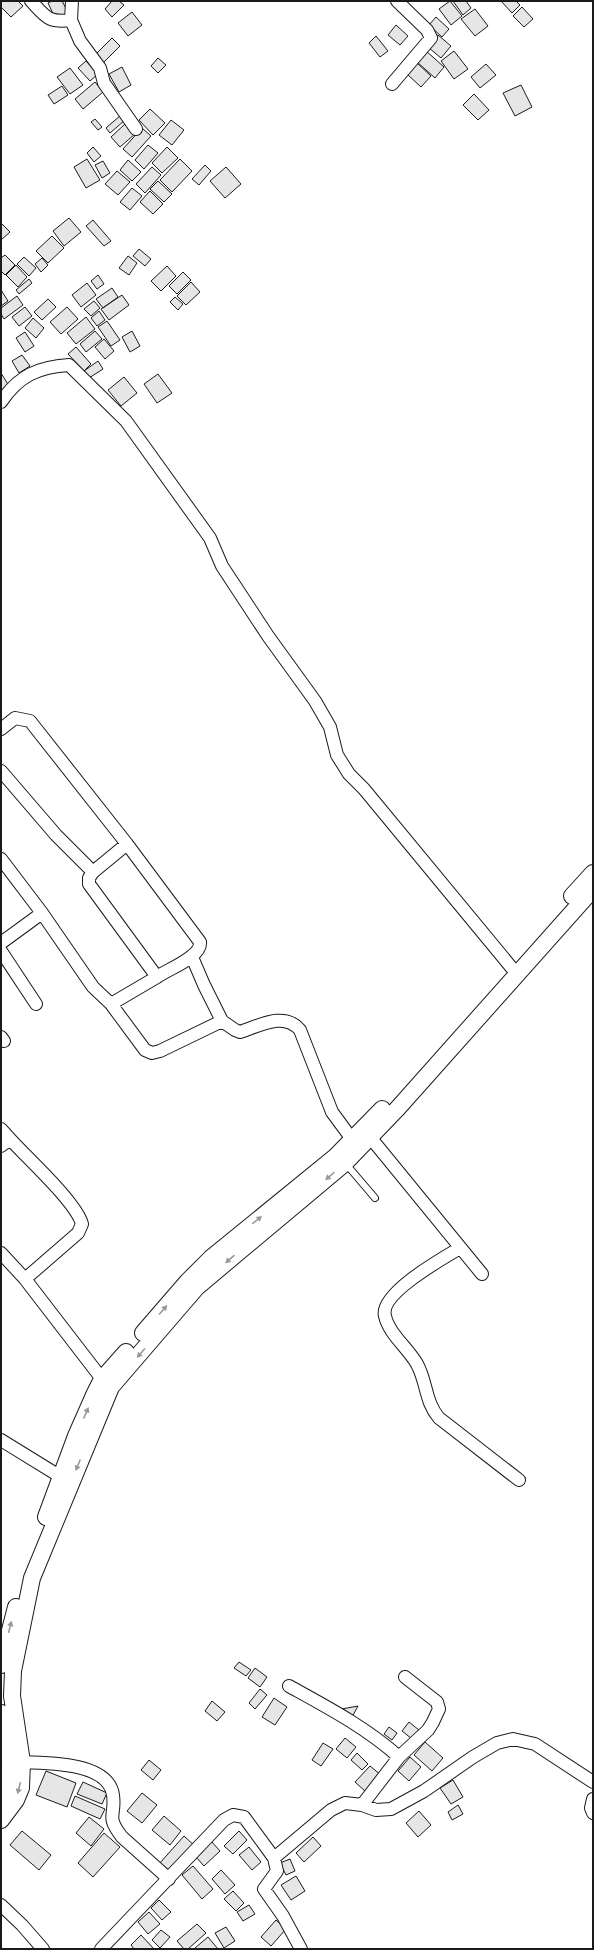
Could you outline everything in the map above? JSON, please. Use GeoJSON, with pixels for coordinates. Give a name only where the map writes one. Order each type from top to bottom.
{"type":"FeatureCollection","features":[{"type":"Feature","properties":{"kind":"street"},"geometry":{"type":"LineString","coordinates":[[31,1],[55,22],[71,20]]}},
{"type":"Feature","properties":{"kind":"street"},"geometry":{"type":"LineString","coordinates":[[72,1],[71,20],[80,41],[100,68],[104,83],[136,129]]}},
{"type":"Feature","properties":{"kind":"street"},"geometry":{"type":"LineString","coordinates":[[392,84],[431,38],[427,30],[397,1]]}},
{"type":"Feature","properties":{"kind":"street"},"geometry":{"type":"LineString","coordinates":[[1,402],[12,388],[28,375],[48,366],[69,364],[126,421],[210,538],[222,566],[268,636],[315,701],[330,726],[337,755],[349,774],[369,795],[511,967]]}},
{"type":"Feature","properties":{"kind":"street"},"geometry":{"type":"LineString","coordinates":[[1,729],[15,718],[30,721],[127,844],[200,942],[199,949],[192,957],[111,1004]]}},
{"type":"Feature","properties":{"kind":"street"},"geometry":{"type":"LineString","coordinates":[[1,771],[56,835],[93,872]]}},
{"type":"Feature","properties":{"kind":"street"},"geometry":{"type":"LineString","coordinates":[[127,844],[93,872],[89,878],[91,888],[157,977]]}},
{"type":"Feature","properties":{"kind":"street"},"geometry":{"type":"LineString","coordinates":[[1,859],[42,913],[93,987],[111,1004],[145,1050],[152,1053],[160,1051],[222,1020]]}},
{"type":"Feature","properties":{"kind":"street"},"geometry":{"type":"LineString","coordinates":[[1,1801],[16,1762],[3,1738],[12,1671],[32,1578],[102,1379],[188,1281],[211,1258],[335,1157],[355,1144],[370,1137],[501,994],[584,894],[593,873]]}},
{"type":"Feature","properties":{"kind":"street"},"geometry":{"type":"LineString","coordinates":[[1,1665],[23,1576],[61,1477],[111,1387],[197,1288],[345,1163],[355,1144],[390,1101],[511,967],[584,894]]}},
{"type":"Feature","properties":{"kind":"street"},"geometry":{"type":"LineString","coordinates":[[1,943],[42,913]]}},
{"type":"Feature","properties":{"kind":"street"},"geometry":{"type":"LineString","coordinates":[[1,951],[36,1004]]}},
{"type":"Feature","properties":{"kind":"street"},"geometry":{"type":"LineString","coordinates":[[192,957],[204,985],[222,1020],[235,1030],[240,1032],[276,1020],[290,1021],[300,1030],[332,1112],[355,1144]]}},
{"type":"Feature","properties":{"kind":"street"},"geometry":{"type":"LineString","coordinates":[[1,1129],[5,1142],[69,1202],[80,1217],[82,1224],[78,1233],[25,1279]]}},
{"type":"Feature","properties":{"kind":"street"},"geometry":{"type":"LineString","coordinates":[[370,1137],[482,1274]]}},
{"type":"Feature","properties":{"kind":"street"},"geometry":{"type":"LineString","coordinates":[[460,1248],[420,1273],[392,1296],[386,1306],[384,1314],[388,1324],[412,1355],[419,1369],[433,1411],[439,1418],[519,1480]]}},
{"type":"Feature","properties":{"kind":"street"},"geometry":{"type":"LineString","coordinates":[[1,1252],[25,1279],[102,1379]]}},
{"type":"Feature","properties":{"kind":"street"},"geometry":{"type":"LineString","coordinates":[[1,1440],[61,1477]]}},
{"type":"Feature","properties":{"kind":"street"},"geometry":{"type":"LineString","coordinates":[[362,1805],[399,1757],[428,1730],[439,1709],[437,1702],[405,1677]]}},
{"type":"Feature","properties":{"kind":"street"},"geometry":{"type":"LineString","coordinates":[[289,1686],[358,1727],[384,1744],[399,1757]]}},
{"type":"Feature","properties":{"kind":"street"},"geometry":{"type":"LineString","coordinates":[[1,1820],[16,1800],[21,1788],[8,1706]]}},
{"type":"Feature","properties":{"kind":"street"},"geometry":{"type":"LineString","coordinates":[[274,1858],[331,1810],[345,1803],[362,1805],[376,1810],[391,1809],[424,1791],[467,1760],[497,1743],[513,1739],[535,1744],[593,1782]]}},
{"type":"Feature","properties":{"kind":"street"},"geometry":{"type":"LineString","coordinates":[[16,1762],[84,1768],[94,1772],[109,1782],[114,1804],[111,1820],[116,1830],[169,1879]]}},
{"type":"Feature","properties":{"kind":"street"},"geometry":{"type":"LineString","coordinates":[[593,1799],[590,1808],[593,1813]]}},
{"type":"Feature","properties":{"kind":"street"},"geometry":{"type":"LineString","coordinates":[[101,1949],[224,1820],[233,1815],[244,1817],[274,1858],[277,1871],[264,1889],[283,1916],[301,1949]]}},
{"type":"Feature","properties":{"kind":"street"},"geometry":{"type":"LineString","coordinates":[[1,1906],[22,1925],[43,1949]]}},
{"type":"Feature","properties":{"kind":"lane"},"geometry":{"type":"LineString","coordinates":[[345,1163],[374,1198]]}},
{"type":"Feature","properties":{"kind":"building"},"geometry":{"type":"Polygon","coordinates":[[[1,1],[18,1],[23,6],[11,17],[1,7],[1,1]]]}},
{"type":"Feature","properties":{"kind":"building"},"geometry":{"type":"Polygon","coordinates":[[[52,1],[62,1],[69,14],[56,20],[48,3],[52,1]]]}},
{"type":"Feature","properties":{"kind":"building"},"geometry":{"type":"Polygon","coordinates":[[[112,1],[119,1],[124,5],[112,17],[105,9],[112,1]]]}},
{"type":"Feature","properties":{"kind":"building"},"geometry":{"type":"Polygon","coordinates":[[[450,1],[462,16],[451,25],[439,9],[450,1]]]}},
{"type":"Feature","properties":{"kind":"building"},"geometry":{"type":"Polygon","coordinates":[[[453,1],[466,1],[471,8],[463,15],[453,1]]]}},
{"type":"Feature","properties":{"kind":"building"},"geometry":{"type":"Polygon","coordinates":[[[501,1],[516,1],[520,5],[512,13],[501,1]]]}},
{"type":"Feature","properties":{"kind":"building"},"geometry":{"type":"Polygon","coordinates":[[[522,7],[533,19],[524,27],[513,16],[522,7]]]}},
{"type":"Feature","properties":{"kind":"building"},"geometry":{"type":"Polygon","coordinates":[[[475,9],[488,26],[475,36],[461,19],[475,9]]]}},
{"type":"Feature","properties":{"kind":"building"},"geometry":{"type":"Polygon","coordinates":[[[132,12],[142,25],[128,36],[118,23],[132,12]]]}},
{"type":"Feature","properties":{"kind":"building"},"geometry":{"type":"Polygon","coordinates":[[[436,17],[449,29],[442,37],[429,25],[436,17]]]}},
{"type":"Feature","properties":{"kind":"building"},"geometry":{"type":"Polygon","coordinates":[[[396,25],[408,36],[400,45],[388,35],[396,25]]]}},
{"type":"Feature","properties":{"kind":"building"},"geometry":{"type":"Polygon","coordinates":[[[438,35],[451,46],[441,58],[428,47],[438,35]]]}},
{"type":"Feature","properties":{"kind":"building"},"geometry":{"type":"Polygon","coordinates":[[[376,36],[388,51],[380,57],[369,43],[376,36]]]}},
{"type":"Feature","properties":{"kind":"building"},"geometry":{"type":"Polygon","coordinates":[[[112,38],[120,46],[103,63],[95,55],[112,38]]]}},
{"type":"Feature","properties":{"kind":"building"},"geometry":{"type":"Polygon","coordinates":[[[425,50],[444,67],[435,78],[416,61],[425,50]]]}},
{"type":"Feature","properties":{"kind":"building"},"geometry":{"type":"Polygon","coordinates":[[[454,51],[468,69],[454,79],[441,61],[454,51]]]}},
{"type":"Feature","properties":{"kind":"building"},"geometry":{"type":"Polygon","coordinates":[[[158,58],[166,65],[158,73],[151,66],[158,58]]]}},
{"type":"Feature","properties":{"kind":"building"},"geometry":{"type":"Polygon","coordinates":[[[86,61],[98,74],[90,81],[78,68],[86,61]]]}},
{"type":"Feature","properties":{"kind":"building"},"geometry":{"type":"Polygon","coordinates":[[[417,63],[431,76],[421,87],[407,74],[417,63]]]}},
{"type":"Feature","properties":{"kind":"building"},"geometry":{"type":"Polygon","coordinates":[[[486,64],[496,75],[480,88],[471,77],[486,64]]]}},
{"type":"Feature","properties":{"kind":"building"},"geometry":{"type":"Polygon","coordinates":[[[122,67],[131,85],[119,92],[109,74],[122,67]]]}},
{"type":"Feature","properties":{"kind":"building"},"geometry":{"type":"Polygon","coordinates":[[[70,68],[83,85],[70,94],[57,77],[70,68]]]}},
{"type":"Feature","properties":{"kind":"building"},"geometry":{"type":"Polygon","coordinates":[[[95,82],[103,92],[83,109],[75,99],[95,82]]]}},
{"type":"Feature","properties":{"kind":"building"},"geometry":{"type":"Polygon","coordinates":[[[521,85],[532,107],[515,116],[503,93],[521,85]]]}},
{"type":"Feature","properties":{"kind":"building"},"geometry":{"type":"Polygon","coordinates":[[[62,86],[68,95],[54,104],[48,95],[62,86]]]}},
{"type":"Feature","properties":{"kind":"building"},"geometry":{"type":"Polygon","coordinates":[[[474,94],[489,110],[478,120],[463,105],[474,94]]]}},
{"type":"Feature","properties":{"kind":"building"},"geometry":{"type":"Polygon","coordinates":[[[150,109],[165,123],[153,135],[139,120],[150,109]]]}},
{"type":"Feature","properties":{"kind":"building"},"geometry":{"type":"Polygon","coordinates":[[[121,115],[125,120],[110,133],[106,128],[121,115]]]}},
{"type":"Feature","properties":{"kind":"building"},"geometry":{"type":"Polygon","coordinates":[[[95,119],[102,127],[98,130],[91,122],[95,119]]]}},
{"type":"Feature","properties":{"kind":"building"},"geometry":{"type":"Polygon","coordinates":[[[171,120],[184,130],[172,145],[159,135],[171,120]]]}},
{"type":"Feature","properties":{"kind":"building"},"geometry":{"type":"Polygon","coordinates":[[[125,124],[135,134],[120,147],[111,137],[125,124]]]}},
{"type":"Feature","properties":{"kind":"building"},"geometry":{"type":"Polygon","coordinates":[[[142,128],[151,136],[132,157],[123,149],[142,128]]]}},
{"type":"Feature","properties":{"kind":"building"},"geometry":{"type":"Polygon","coordinates":[[[148,145],[158,153],[144,169],[135,160],[148,145]]]}},
{"type":"Feature","properties":{"kind":"building"},"geometry":{"type":"Polygon","coordinates":[[[93,147],[101,156],[94,162],[87,153],[93,147]]]}},
{"type":"Feature","properties":{"kind":"building"},"geometry":{"type":"Polygon","coordinates":[[[167,147],[178,158],[162,173],[152,163],[167,147]]]}},
{"type":"Feature","properties":{"kind":"building"},"geometry":{"type":"Polygon","coordinates":[[[87,159],[100,180],[86,188],[74,167],[87,159]]]}},
{"type":"Feature","properties":{"kind":"building"},"geometry":{"type":"Polygon","coordinates":[[[180,159],[192,171],[172,192],[160,180],[180,159]]]}},
{"type":"Feature","properties":{"kind":"building"},"geometry":{"type":"Polygon","coordinates":[[[128,160],[141,172],[132,181],[120,170],[128,160]]]}},
{"type":"Feature","properties":{"kind":"building"},"geometry":{"type":"Polygon","coordinates":[[[103,161],[110,173],[102,178],[95,165],[103,161]]]}},
{"type":"Feature","properties":{"kind":"building"},"geometry":{"type":"Polygon","coordinates":[[[205,165],[211,171],[199,185],[192,179],[205,165]]]}},
{"type":"Feature","properties":{"kind":"building"},"geometry":{"type":"Polygon","coordinates":[[[152,167],[161,175],[145,193],[136,184],[152,167]]]}},
{"type":"Feature","properties":{"kind":"building"},"geometry":{"type":"Polygon","coordinates":[[[226,167],[241,184],[225,198],[210,181],[226,167]]]}},
{"type":"Feature","properties":{"kind":"building"},"geometry":{"type":"Polygon","coordinates":[[[117,171],[130,182],[118,195],[105,184],[117,171]]]}},
{"type":"Feature","properties":{"kind":"building"},"geometry":{"type":"Polygon","coordinates":[[[158,181],[172,194],[164,202],[150,189],[158,181]]]}},
{"type":"Feature","properties":{"kind":"building"},"geometry":{"type":"Polygon","coordinates":[[[132,188],[142,196],[130,210],[120,202],[132,188]]]}},
{"type":"Feature","properties":{"kind":"building"},"geometry":{"type":"Polygon","coordinates":[[[150,191],[163,204],[153,214],[140,202],[150,191]]]}},
{"type":"Feature","properties":{"kind":"building"},"geometry":{"type":"Polygon","coordinates":[[[69,218],[81,232],[64,246],[53,231],[69,218]]]}},
{"type":"Feature","properties":{"kind":"building"},"geometry":{"type":"Polygon","coordinates":[[[93,220],[111,241],[104,246],[86,226],[93,220]]]}},
{"type":"Feature","properties":{"kind":"building"},"geometry":{"type":"Polygon","coordinates":[[[2,224],[10,232],[1,240],[1,225],[2,224]]]}},
{"type":"Feature","properties":{"kind":"building"},"geometry":{"type":"Polygon","coordinates":[[[52,236],[64,248],[48,263],[36,251],[52,236]]]}},
{"type":"Feature","properties":{"kind":"building"},"geometry":{"type":"Polygon","coordinates":[[[139,249],[151,259],[145,266],[133,256],[139,249]]]}},
{"type":"Feature","properties":{"kind":"building"},"geometry":{"type":"Polygon","coordinates":[[[5,255],[15,265],[5,275],[1,271],[1,258],[5,255]]]}},
{"type":"Feature","properties":{"kind":"building"},"geometry":{"type":"Polygon","coordinates":[[[128,256],[137,263],[129,275],[119,268],[128,256]]]}},
{"type":"Feature","properties":{"kind":"building"},"geometry":{"type":"Polygon","coordinates":[[[24,257],[36,268],[29,276],[17,264],[24,257]]]}},
{"type":"Feature","properties":{"kind":"building"},"geometry":{"type":"Polygon","coordinates":[[[42,258],[48,265],[41,272],[35,264],[42,258]]]}},
{"type":"Feature","properties":{"kind":"building"},"geometry":{"type":"Polygon","coordinates":[[[16,265],[27,277],[18,287],[6,275],[16,265]]]}},
{"type":"Feature","properties":{"kind":"building"},"geometry":{"type":"Polygon","coordinates":[[[167,266],[176,276],[161,291],[151,281],[167,266]]]}},
{"type":"Feature","properties":{"kind":"building"},"geometry":{"type":"Polygon","coordinates":[[[183,272],[191,280],[177,294],[169,286],[183,272]]]}},
{"type":"Feature","properties":{"kind":"building"},"geometry":{"type":"Polygon","coordinates":[[[98,275],[104,284],[97,289],[91,281],[98,275]]]}},
{"type":"Feature","properties":{"kind":"building"},"geometry":{"type":"Polygon","coordinates":[[[29,279],[32,283],[19,294],[16,290],[29,279]]]}},
{"type":"Feature","properties":{"kind":"building"},"geometry":{"type":"Polygon","coordinates":[[[191,282],[200,292],[186,305],[177,296],[191,282]]]}},
{"type":"Feature","properties":{"kind":"building"},"geometry":{"type":"Polygon","coordinates":[[[87,283],[96,295],[81,307],[72,295],[87,283]]]}},
{"type":"Feature","properties":{"kind":"building"},"geometry":{"type":"Polygon","coordinates":[[[112,288],[118,297],[103,308],[96,299],[112,288]]]}},
{"type":"Feature","properties":{"kind":"building"},"geometry":{"type":"Polygon","coordinates":[[[1,290],[8,301],[1,306],[1,290]]]}},
{"type":"Feature","properties":{"kind":"building"},"geometry":{"type":"Polygon","coordinates":[[[122,295],[129,305],[109,320],[101,309],[122,295]]]}},
{"type":"Feature","properties":{"kind":"building"},"geometry":{"type":"Polygon","coordinates":[[[17,296],[23,305],[4,319],[1,314],[1,308],[17,296]]]}},
{"type":"Feature","properties":{"kind":"building"},"geometry":{"type":"Polygon","coordinates":[[[175,297],[183,304],[178,310],[170,302],[175,297]]]}},
{"type":"Feature","properties":{"kind":"building"},"geometry":{"type":"Polygon","coordinates":[[[48,299],[56,307],[42,320],[34,312],[48,299]]]}},
{"type":"Feature","properties":{"kind":"building"},"geometry":{"type":"Polygon","coordinates":[[[94,301],[100,308],[91,316],[84,309],[94,301]]]}},
{"type":"Feature","properties":{"kind":"building"},"geometry":{"type":"Polygon","coordinates":[[[25,307],[32,316],[19,326],[12,317],[25,307]]]}},
{"type":"Feature","properties":{"kind":"building"},"geometry":{"type":"Polygon","coordinates":[[[67,307],[78,319],[61,334],[50,322],[67,307]]]}},
{"type":"Feature","properties":{"kind":"building"},"geometry":{"type":"Polygon","coordinates":[[[99,311],[105,320],[97,326],[91,318],[99,311]]]}},
{"type":"Feature","properties":{"kind":"building"},"geometry":{"type":"Polygon","coordinates":[[[86,317],[95,329],[76,344],[67,333],[86,317]]]}},
{"type":"Feature","properties":{"kind":"building"},"geometry":{"type":"Polygon","coordinates":[[[33,318],[44,328],[36,338],[25,328],[33,318]]]}},
{"type":"Feature","properties":{"kind":"building"},"geometry":{"type":"Polygon","coordinates":[[[107,321],[120,340],[111,346],[98,327],[107,321]]]}},
{"type":"Feature","properties":{"kind":"building"},"geometry":{"type":"Polygon","coordinates":[[[95,331],[102,339],[86,352],[80,344],[95,331]]]}},
{"type":"Feature","properties":{"kind":"building"},"geometry":{"type":"Polygon","coordinates":[[[132,331],[140,346],[130,352],[122,337],[132,331]]]}},
{"type":"Feature","properties":{"kind":"building"},"geometry":{"type":"Polygon","coordinates":[[[25,332],[34,346],[25,352],[16,338],[25,332]]]}},
{"type":"Feature","properties":{"kind":"building"},"geometry":{"type":"Polygon","coordinates":[[[104,339],[114,351],[105,359],[95,347],[104,339]]]}},
{"type":"Feature","properties":{"kind":"building"},"geometry":{"type":"Polygon","coordinates":[[[76,347],[91,364],[84,371],[68,354],[76,347]]]}},
{"type":"Feature","properties":{"kind":"building"},"geometry":{"type":"Polygon","coordinates":[[[22,355],[30,366],[19,373],[12,361],[22,355]]]}},
{"type":"Feature","properties":{"kind":"building"},"geometry":{"type":"Polygon","coordinates":[[[98,361],[103,369],[89,378],[84,371],[98,361]]]}},
{"type":"Feature","properties":{"kind":"building"},"geometry":{"type":"Polygon","coordinates":[[[1,373],[9,386],[1,391],[1,373]]]}},
{"type":"Feature","properties":{"kind":"building"},"geometry":{"type":"Polygon","coordinates":[[[158,374],[172,393],[157,403],[144,384],[158,374]]]}},
{"type":"Feature","properties":{"kind":"building"},"geometry":{"type":"Polygon","coordinates":[[[124,377],[137,393],[121,406],[108,390],[124,377]]]}},
{"type":"Feature","properties":{"kind":"building"},"geometry":{"type":"Polygon","coordinates":[[[239,1662],[251,1670],[246,1676],[234,1668],[239,1662]]]}},
{"type":"Feature","properties":{"kind":"building"},"geometry":{"type":"Polygon","coordinates":[[[255,1668],[267,1677],[260,1687],[248,1678],[255,1668]]]}},
{"type":"Feature","properties":{"kind":"building"},"geometry":{"type":"Polygon","coordinates":[[[260,1689],[267,1695],[255,1709],[249,1703],[260,1689]]]}},
{"type":"Feature","properties":{"kind":"building"},"geometry":{"type":"Polygon","coordinates":[[[274,1698],[287,1707],[275,1725],[262,1717],[274,1698]]]}},
{"type":"Feature","properties":{"kind":"building"},"geometry":{"type":"Polygon","coordinates":[[[212,1701],[225,1712],[217,1721],[205,1711],[212,1701]]]}},
{"type":"Feature","properties":{"kind":"building"},"geometry":{"type":"Polygon","coordinates":[[[358,1706],[351,1719],[336,1710],[358,1706]]]}},
{"type":"Feature","properties":{"kind":"building"},"geometry":{"type":"Polygon","coordinates":[[[409,1722],[419,1730],[412,1739],[402,1731],[409,1722]]]}},
{"type":"Feature","properties":{"kind":"building"},"geometry":{"type":"Polygon","coordinates":[[[389,1727],[397,1733],[392,1740],[384,1734],[389,1727]]]}},
{"type":"Feature","properties":{"kind":"building"},"geometry":{"type":"Polygon","coordinates":[[[345,1738],[356,1747],[347,1758],[336,1749],[345,1738]]]}},
{"type":"Feature","properties":{"kind":"building"},"geometry":{"type":"Polygon","coordinates":[[[425,1742],[443,1758],[432,1771],[414,1755],[425,1742]]]}},
{"type":"Feature","properties":{"kind":"building"},"geometry":{"type":"Polygon","coordinates":[[[323,1743],[333,1749],[321,1766],[312,1760],[323,1743]]]}},
{"type":"Feature","properties":{"kind":"building"},"geometry":{"type":"Polygon","coordinates":[[[357,1753],[368,1764],[362,1770],[351,1760],[357,1753]]]}},
{"type":"Feature","properties":{"kind":"building"},"geometry":{"type":"Polygon","coordinates":[[[410,1757],[421,1767],[409,1781],[398,1771],[410,1757]]]}},
{"type":"Feature","properties":{"kind":"building"},"geometry":{"type":"Polygon","coordinates":[[[149,1760],[161,1770],[153,1780],[141,1770],[149,1760]]]}},
{"type":"Feature","properties":{"kind":"building"},"geometry":{"type":"Polygon","coordinates":[[[370,1766],[381,1775],[366,1792],[355,1782],[370,1766]]]}},
{"type":"Feature","properties":{"kind":"building"},"geometry":{"type":"Polygon","coordinates":[[[46,1771],[76,1783],[67,1807],[36,1795],[46,1771]]]}},
{"type":"Feature","properties":{"kind":"building"},"geometry":{"type":"Polygon","coordinates":[[[453,1780],[463,1797],[451,1804],[440,1788],[453,1780]]]}},
{"type":"Feature","properties":{"kind":"building"},"geometry":{"type":"Polygon","coordinates":[[[83,1782],[107,1793],[102,1804],[77,1794],[83,1782]]]}},
{"type":"Feature","properties":{"kind":"building"},"geometry":{"type":"Polygon","coordinates":[[[142,1793],[157,1805],[142,1823],[127,1811],[142,1793]]]}},
{"type":"Feature","properties":{"kind":"building"},"geometry":{"type":"Polygon","coordinates":[[[75,1796],[105,1809],[100,1819],[71,1806],[75,1796]]]}},
{"type":"Feature","properties":{"kind":"building"},"geometry":{"type":"Polygon","coordinates":[[[458,1805],[463,1814],[452,1820],[448,1812],[458,1805]]]}},
{"type":"Feature","properties":{"kind":"building"},"geometry":{"type":"Polygon","coordinates":[[[419,1811],[431,1825],[418,1837],[406,1823],[419,1811]]]}},
{"type":"Feature","properties":{"kind":"building"},"geometry":{"type":"Polygon","coordinates":[[[164,1816],[181,1831],[170,1845],[152,1830],[164,1816]]]}},
{"type":"Feature","properties":{"kind":"building"},"geometry":{"type":"Polygon","coordinates":[[[89,1817],[104,1829],[91,1846],[76,1833],[89,1817]]]}},
{"type":"Feature","properties":{"kind":"building"},"geometry":{"type":"Polygon","coordinates":[[[22,1831],[51,1855],[39,1870],[10,1845],[22,1831]]]}},
{"type":"Feature","properties":{"kind":"building"},"geometry":{"type":"Polygon","coordinates":[[[239,1831],[247,1840],[233,1854],[224,1846],[239,1831]]]}},
{"type":"Feature","properties":{"kind":"building"},"geometry":{"type":"Polygon","coordinates":[[[104,1833],[120,1847],[93,1877],[78,1863],[104,1833]]]}},
{"type":"Feature","properties":{"kind":"building"},"geometry":{"type":"Polygon","coordinates":[[[184,1836],[196,1847],[170,1875],[159,1864],[184,1836]]]}},
{"type":"Feature","properties":{"kind":"building"},"geometry":{"type":"Polygon","coordinates":[[[313,1837],[321,1846],[304,1862],[296,1853],[313,1837]]]}},
{"type":"Feature","properties":{"kind":"building"},"geometry":{"type":"Polygon","coordinates":[[[211,1841],[220,1851],[204,1866],[196,1857],[211,1841]]]}},
{"type":"Feature","properties":{"kind":"building"},"geometry":{"type":"Polygon","coordinates":[[[249,1847],[261,1862],[252,1870],[239,1855],[249,1847]]]}},
{"type":"Feature","properties":{"kind":"building"},"geometry":{"type":"Polygon","coordinates":[[[290,1859],[295,1871],[286,1875],[280,1863],[290,1859]]]}},
{"type":"Feature","properties":{"kind":"building"},"geometry":{"type":"Polygon","coordinates":[[[193,1866],[213,1889],[202,1899],[182,1875],[193,1866]]]}},
{"type":"Feature","properties":{"kind":"building"},"geometry":{"type":"Polygon","coordinates":[[[221,1870],[235,1885],[225,1894],[212,1879],[221,1870]]]}},
{"type":"Feature","properties":{"kind":"building"},"geometry":{"type":"Polygon","coordinates":[[[296,1876],[305,1891],[291,1900],[281,1885],[296,1876]]]}},
{"type":"Feature","properties":{"kind":"building"},"geometry":{"type":"Polygon","coordinates":[[[233,1891],[244,1903],[236,1911],[224,1899],[233,1891]]]}},
{"type":"Feature","properties":{"kind":"building"},"geometry":{"type":"Polygon","coordinates":[[[159,1900],[171,1912],[162,1920],[151,1908],[159,1900]]]}},
{"type":"Feature","properties":{"kind":"building"},"geometry":{"type":"Polygon","coordinates":[[[249,1905],[255,1914],[243,1921],[237,1912],[249,1905]]]}},
{"type":"Feature","properties":{"kind":"building"},"geometry":{"type":"Polygon","coordinates":[[[149,1912],[160,1924],[148,1934],[138,1922],[149,1912]]]}},
{"type":"Feature","properties":{"kind":"building"},"geometry":{"type":"Polygon","coordinates":[[[276,1920],[286,1929],[271,1946],[261,1937],[276,1920]]]}},
{"type":"Feature","properties":{"kind":"building"},"geometry":{"type":"Polygon","coordinates":[[[197,1924],[206,1933],[188,1949],[184,1949],[177,1941],[197,1924]]]}},
{"type":"Feature","properties":{"kind":"building"},"geometry":{"type":"Polygon","coordinates":[[[226,1927],[235,1941],[224,1948],[215,1933],[226,1927]]]}},
{"type":"Feature","properties":{"kind":"building"},"geometry":{"type":"Polygon","coordinates":[[[161,1930],[170,1937],[160,1948],[152,1940],[161,1930]]]}},
{"type":"Feature","properties":{"kind":"building"},"geometry":{"type":"Polygon","coordinates":[[[141,1935],[154,1949],[134,1949],[131,1945],[141,1935]]]}},
{"type":"Feature","properties":{"kind":"building"},"geometry":{"type":"Polygon","coordinates":[[[208,1937],[218,1949],[195,1949],[195,1948],[208,1937]]]}}]}
